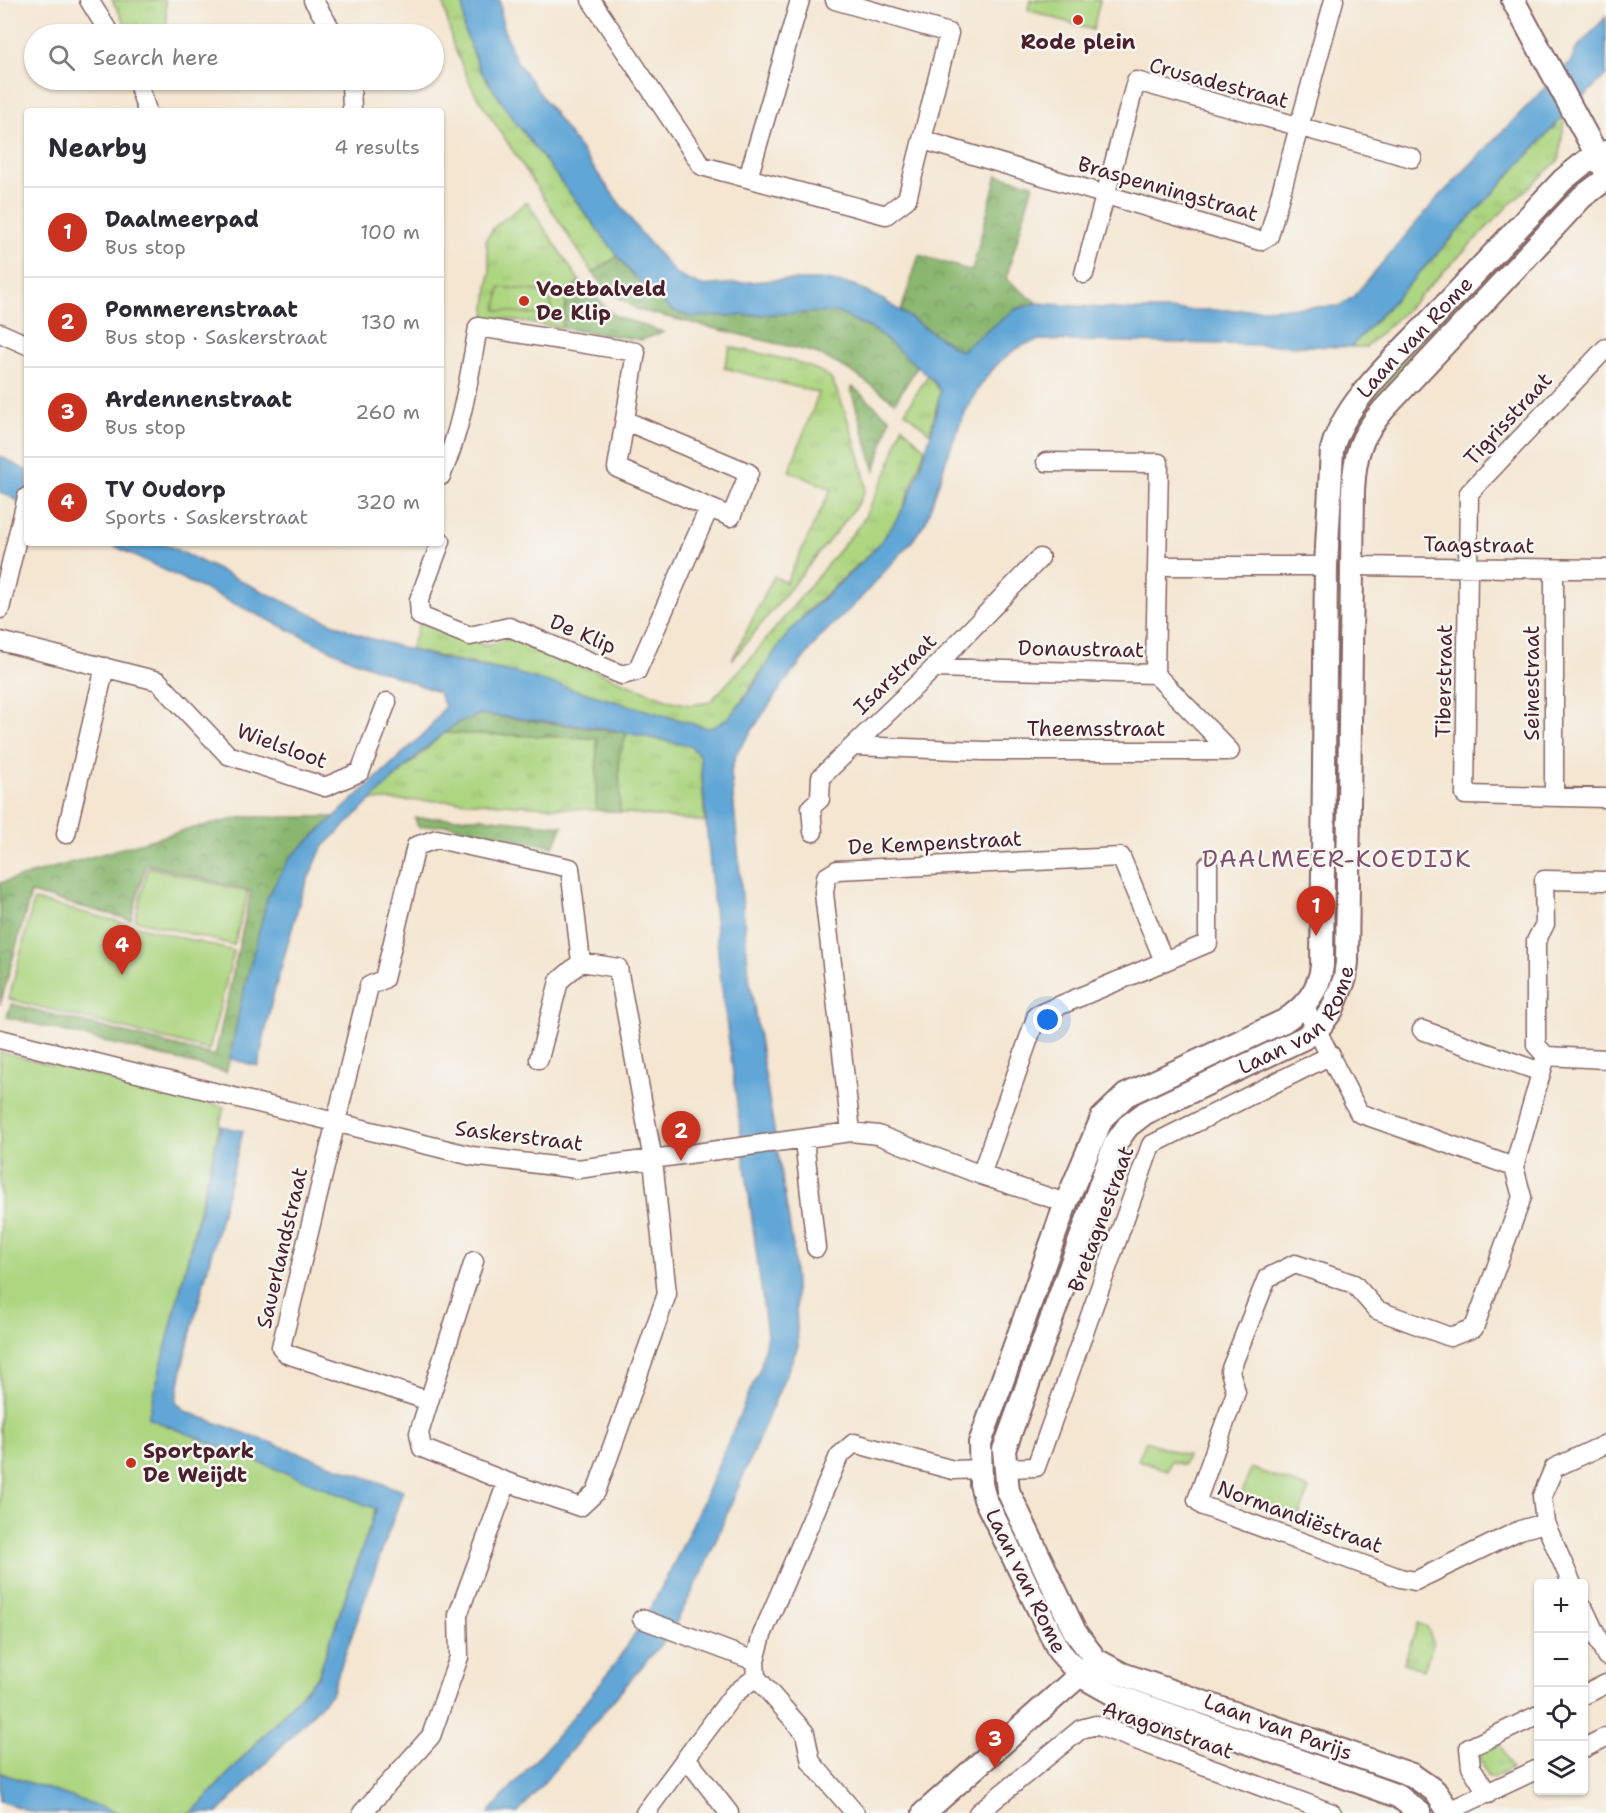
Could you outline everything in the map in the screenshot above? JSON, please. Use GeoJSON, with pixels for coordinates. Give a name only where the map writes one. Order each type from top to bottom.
{"type":"FeatureCollection","features":[{"type":"Feature","properties":{"kind":"street"},"geometry":{"type":"LineString","coordinates":[[89,0],[104,24]]}},
{"type":"Feature","properties":{"kind":"street"},"geometry":{"type":"LineString","coordinates":[[313,0],[328,24]]}},
{"type":"Feature","properties":{"kind":"street"},"geometry":{"type":"LineString","coordinates":[[591,0],[702,166],[886,215],[907,199],[949,33],[835,0]]}},
{"type":"Feature","properties":{"kind":"street"},"geometry":{"type":"LineString","coordinates":[[748,178],[800,0]]}},
{"type":"Feature","properties":{"kind":"street","name":"Braspenningstraat"},"geometry":{"type":"LineString","coordinates":[[923,140],[1260,241],[1269,236],[1334,0]]}},
{"type":"Feature","properties":{"kind":"street"},"geometry":{"type":"LineString","coordinates":[[1513,0],[1603,160]]}},
{"type":"Feature","properties":{"kind":"street","name":"Crusadestraat"},"geometry":{"type":"LineString","coordinates":[[1084,274],[1136,81],[1412,158]]}},
{"type":"Feature","properties":{"kind":"street"},"geometry":{"type":"LineString","coordinates":[[140,90],[146,108]]}},
{"type":"Feature","properties":{"kind":"street"},"geometry":{"type":"LineString","coordinates":[[351,90],[352,108]]}},
{"type":"Feature","properties":{"kind":"street","name":"Laan van Rome"},"geometry":{"type":"LineString","coordinates":[[1088,1668],[1067,1662],[1053,1641],[985,1499],[980,1469],[981,1439],[1066,1203],[1096,1129],[1118,1101],[1284,1021],[1304,1005],[1316,988],[1322,966],[1326,566],[1332,450],[1344,420],[1389,365],[1563,180],[1603,160]]}},
{"type":"Feature","properties":{"kind":"street","name":"Laan van Rome"},"geometry":{"type":"LineString","coordinates":[[1088,1668],[1075,1632],[1008,1491],[1005,1468],[1006,1441],[1115,1144],[1137,1118],[1295,1043],[1317,1028],[1332,1010],[1346,970],[1354,465],[1367,428],[1582,197],[1606,179]]}},
{"type":"Feature","properties":{"kind":"street"},"geometry":{"type":"LineString","coordinates":[[444,469],[454,445],[462,413],[478,327],[636,352],[617,468],[731,517],[749,473],[626,421]]}},
{"type":"Feature","properties":{"kind":"street"},"geometry":{"type":"LineString","coordinates":[[0,333],[24,344]]}},
{"type":"Feature","properties":{"kind":"street","name":"Tigrisstraat"},"geometry":{"type":"LineString","coordinates":[[1468,567],[1469,493],[1606,348]]}},
{"type":"Feature","properties":{"kind":"street","name":"Donaustraat"},"geometry":{"type":"LineString","coordinates":[[934,668],[1155,674],[1159,463],[1046,462]]}},
{"type":"Feature","properties":{"kind":"street","name":"De Klip"},"geometry":{"type":"LineString","coordinates":[[439,546],[418,600],[420,616],[470,636],[508,627],[622,675],[637,671],[709,508]]}},
{"type":"Feature","properties":{"kind":"street"},"geometry":{"type":"LineString","coordinates":[[0,609],[24,509]]}},
{"type":"Feature","properties":{"kind":"street","name":"Isarstraat"},"geometry":{"type":"LineString","coordinates":[[813,832],[811,807],[820,799],[821,777],[934,668],[1040,558]]}},
{"type":"Feature","properties":{"kind":"street"},"geometry":{"type":"LineString","coordinates":[[1157,566],[1351,566]]}},
{"type":"Feature","properties":{"kind":"street","name":"Taagstraat"},"geometry":{"type":"LineString","coordinates":[[1351,566],[1606,569]]}},
{"type":"Feature","properties":{"kind":"street","name":"Tiberstraat"},"geometry":{"type":"LineString","coordinates":[[1468,567],[1465,795],[1554,797]]}},
{"type":"Feature","properties":{"kind":"street","name":"Seinestraat"},"geometry":{"type":"LineString","coordinates":[[1554,569],[1554,797]]}},
{"type":"Feature","properties":{"kind":"street","name":"Wielsloot"},"geometry":{"type":"LineString","coordinates":[[0,641],[158,681],[228,755],[325,787],[360,772],[387,702]]}},
{"type":"Feature","properties":{"kind":"street"},"geometry":{"type":"LineString","coordinates":[[66,834],[105,667]]}},
{"type":"Feature","properties":{"kind":"street","name":"Theemsstraat"},"geometry":{"type":"LineString","coordinates":[[854,746],[983,751],[1230,751],[1155,674]]}},
{"type":"Feature","properties":{"kind":"street"},"geometry":{"type":"LineString","coordinates":[[1554,797],[1606,798]]}},
{"type":"Feature","properties":{"kind":"street"},"geometry":{"type":"LineString","coordinates":[[335,1123],[369,986],[384,979],[416,846],[437,839],[570,868],[581,962]]}},
{"type":"Feature","properties":{"kind":"street","name":"De Kempenstraat"},"geometry":{"type":"LineString","coordinates":[[851,1132],[824,893],[826,877],[837,870],[1121,857],[1164,961]]}},
{"type":"Feature","properties":{"kind":"street"},"geometry":{"type":"LineString","coordinates":[[981,1175],[1037,1015],[1208,943],[1208,865]]}},
{"type":"Feature","properties":{"kind":"street"},"geometry":{"type":"LineString","coordinates":[[1304,1005],[1359,1113],[1514,1167],[1544,1064],[1536,1045],[1536,941],[1545,924],[1544,880],[1606,881]]}},
{"type":"Feature","properties":{"kind":"street"},"geometry":{"type":"LineString","coordinates":[[539,1059],[559,981],[581,962]]}},
{"type":"Feature","properties":{"kind":"street"},"geometry":{"type":"LineString","coordinates":[[474,1261],[419,1433],[422,1448],[507,1482],[580,1507],[596,1492],[667,1294],[654,1160],[618,968],[581,962]]}},
{"type":"Feature","properties":{"kind":"street"},"geometry":{"type":"LineString","coordinates":[[1422,1030],[1544,1064],[1606,1059]]}},
{"type":"Feature","properties":{"kind":"street","name":"Saskerstraat"},"geometry":{"type":"LineString","coordinates":[[0,1039],[472,1156],[578,1169],[798,1141],[851,1132],[878,1135],[981,1175],[1066,1203]]}},
{"type":"Feature","properties":{"kind":"street","name":"Bretagnestraat"},"geometry":{"type":"LineString","coordinates":[[1005,1468],[1036,1467],[1151,1145],[1331,1055]]}},
{"type":"Feature","properties":{"kind":"street","name":"Sauerlandstraat"},"geometry":{"type":"LineString","coordinates":[[335,1123],[281,1347],[287,1354],[429,1401]]}},
{"type":"Feature","properties":{"kind":"street"},"geometry":{"type":"LineString","coordinates":[[798,1141],[816,1248]]}},
{"type":"Feature","properties":{"kind":"street","name":"Normandiëstraat"},"geometry":{"type":"LineString","coordinates":[[1514,1167],[1522,1197],[1474,1328],[1450,1337],[1377,1310],[1354,1284],[1295,1264],[1267,1278],[1230,1371],[1236,1392],[1197,1500],[1203,1506],[1400,1578],[1415,1581],[1520,1530],[1545,1523]]}},
{"type":"Feature","properties":{"kind":"street"},"geometry":{"type":"LineString","coordinates":[[1066,1203],[1089,1212]]}},
{"type":"Feature","properties":{"kind":"street"},"geometry":{"type":"LineString","coordinates":[[645,1813],[733,1695],[756,1669],[762,1635],[839,1456],[854,1443],[954,1470],[1005,1468]]}},
{"type":"Feature","properties":{"kind":"street"},"geometry":{"type":"LineString","coordinates":[[1570,1579],[1545,1523],[1542,1496],[1554,1468],[1606,1444]]}},
{"type":"Feature","properties":{"kind":"street"},"geometry":{"type":"LineString","coordinates":[[362,1813],[431,1736],[459,1657],[458,1615],[507,1482]]}},
{"type":"Feature","properties":{"kind":"street"},"geometry":{"type":"LineString","coordinates":[[1588,1618],[1606,1656]]}},
{"type":"Feature","properties":{"kind":"street"},"geometry":{"type":"LineString","coordinates":[[642,1619],[674,1630],[756,1669],[805,1733],[812,1761],[855,1813]]}},
{"type":"Feature","properties":{"kind":"street"},"geometry":{"type":"LineString","coordinates":[[924,1813],[1088,1668]]}},
{"type":"Feature","properties":{"kind":"street","name":"Laan van Parijs"},"geometry":{"type":"LineString","coordinates":[[1088,1668],[1122,1674],[1412,1776],[1435,1791],[1449,1812]]}},
{"type":"Feature","properties":{"kind":"street","name":"Laan van Parijs"},"geometry":{"type":"LineString","coordinates":[[1088,1668],[1115,1695],[1398,1796],[1420,1813]]}},
{"type":"Feature","properties":{"kind":"street"},"geometry":{"type":"LineString","coordinates":[[1588,1693],[1606,1684]]}},
{"type":"Feature","properties":{"kind":"street"},"geometry":{"type":"LineString","coordinates":[[1488,1794],[1472,1767],[1469,1748],[1534,1718]]}},
{"type":"Feature","properties":{"kind":"street","name":"Aragonstraat"},"geometry":{"type":"LineString","coordinates":[[978,1813],[1081,1729],[1096,1725],[1332,1813]]}},
{"type":"Feature","properties":{"kind":"street"},"geometry":{"type":"LineString","coordinates":[[1588,1746],[1606,1737]]}},
{"type":"Feature","properties":{"kind":"street"},"geometry":{"type":"LineString","coordinates":[[687,1759],[729,1813]]}},
{"type":"Feature","properties":{"kind":"street"},"geometry":{"type":"LineString","coordinates":[[1449,1812],[1534,1771]]}},
{"type":"Feature","properties":{"kind":"green space"},"geometry":{"type":"Polygon","coordinates":[[[112,0],[165,0],[167,24],[125,24],[112,0]]]}},
{"type":"Feature","properties":{"kind":"green space"},"geometry":{"type":"Polygon","coordinates":[[[443,0],[463,0],[464,29],[480,70],[514,120],[618,256],[593,273],[473,90],[453,45],[443,0]]]}},
{"type":"Feature","properties":{"kind":"green space","name":"Rode plein"},"geometry":{"type":"Polygon","coordinates":[[[1030,0],[1100,0],[1093,30],[1028,10],[1030,0]]]}},
{"type":"Feature","properties":{"kind":"green space"},"geometry":{"type":"Polygon","coordinates":[[[1562,118],[1564,122],[1559,160],[1508,206],[1406,310],[1366,347],[1351,347],[1562,118]]]}},
{"type":"Feature","properties":{"kind":"green space"},"geometry":{"type":"Polygon","coordinates":[[[997,175],[1033,184],[1006,279],[1037,303],[1016,309],[960,351],[901,311],[919,255],[972,271],[997,175]]]}},
{"type":"Feature","properties":{"kind":"green space"},"geometry":{"type":"Polygon","coordinates":[[[1561,189],[1570,197],[1385,396],[1344,529],[1331,528],[1332,485],[1353,413],[1561,189]]]}},
{"type":"Feature","properties":{"kind":"green space"},"geometry":{"type":"Polygon","coordinates":[[[527,202],[580,282],[568,290],[562,328],[485,316],[490,270],[486,240],[494,227],[527,202]]]}},
{"type":"Feature","properties":{"kind":"green space"},"geometry":{"type":"Polygon","coordinates":[[[618,256],[630,272],[690,317],[836,312],[876,331],[918,366],[895,402],[849,370],[816,353],[638,310],[608,290],[593,273],[618,256]]]}},
{"type":"Feature","properties":{"kind":"green space"},"geometry":{"type":"Polygon","coordinates":[[[580,282],[615,316],[663,332],[642,340],[562,328],[568,290],[580,282]]]}},
{"type":"Feature","properties":{"kind":"green space","name":"Voetbalveld De Klip"},"geometry":{"type":"Polygon","coordinates":[[[500,287],[552,293],[550,316],[496,310],[500,287]]]}},
{"type":"Feature","properties":{"kind":"green space"},"geometry":{"type":"Polygon","coordinates":[[[730,347],[781,358],[818,370],[828,376],[833,382],[851,431],[865,481],[864,493],[848,517],[732,660],[774,576],[786,583],[831,489],[789,471],[819,393],[724,368],[730,347]]]}},
{"type":"Feature","properties":{"kind":"green space"},"geometry":{"type":"Polygon","coordinates":[[[928,375],[940,392],[930,433],[905,412],[928,375]]]}},
{"type":"Feature","properties":{"kind":"green space"},"geometry":{"type":"Polygon","coordinates":[[[853,387],[890,419],[875,471],[851,390],[853,387]]]}},
{"type":"Feature","properties":{"kind":"green space"},"geometry":{"type":"Polygon","coordinates":[[[902,426],[925,449],[900,516],[880,545],[807,611],[780,644],[730,717],[719,727],[708,728],[516,673],[410,650],[421,620],[485,646],[512,638],[671,701],[691,705],[710,702],[751,658],[862,522],[889,468],[902,426]]]}},
{"type":"Feature","properties":{"kind":"green space"},"geometry":{"type":"Polygon","coordinates":[[[1333,608],[1344,608],[1342,830],[1331,830],[1333,608]]]}},
{"type":"Feature","properties":{"kind":"green space"},"geometry":{"type":"Polygon","coordinates":[[[480,714],[627,733],[619,757],[620,812],[596,810],[597,738],[444,733],[456,724],[480,714]]]}},
{"type":"Feature","properties":{"kind":"green space"},"geometry":{"type":"Polygon","coordinates":[[[444,733],[598,738],[596,810],[455,801],[371,800],[444,733]]]}},
{"type":"Feature","properties":{"kind":"green space"},"geometry":{"type":"Polygon","coordinates":[[[627,733],[690,746],[700,756],[705,822],[620,812],[619,757],[627,733]]]}},
{"type":"Feature","properties":{"kind":"green space"},"geometry":{"type":"Polygon","coordinates":[[[245,817],[334,817],[289,859],[226,1072],[7,1017],[11,1004],[215,1056],[251,891],[146,864],[131,920],[31,893],[0,1005],[0,883],[189,829],[245,817]]]}},
{"type":"Feature","properties":{"kind":"green space"},"geometry":{"type":"Polygon","coordinates":[[[415,818],[482,818],[563,826],[553,847],[448,825],[418,827],[415,818]]]}},
{"type":"Feature","properties":{"kind":"green space"},"geometry":{"type":"Polygon","coordinates":[[[148,867],[248,892],[234,945],[135,920],[148,867]]]}},
{"type":"Feature","properties":{"kind":"green space"},"geometry":{"type":"Polygon","coordinates":[[[34,900],[234,951],[209,1050],[9,999],[34,900]]]}},
{"type":"Feature","properties":{"kind":"green space","name":"Sportpark De Weijdt"},"geometry":{"type":"Polygon","coordinates":[[[0,1052],[224,1107],[149,1418],[376,1508],[318,1676],[192,1813],[119,1813],[0,1773],[0,1052]]]}},
{"type":"Feature","properties":{"kind":"green space"},"geometry":{"type":"Polygon","coordinates":[[[1057,1242],[1069,1246],[1009,1415],[996,1411],[1057,1242]]]}},
{"type":"Feature","properties":{"kind":"green space"},"geometry":{"type":"Polygon","coordinates":[[[1146,1441],[1187,1456],[1183,1465],[1171,1461],[1167,1471],[1138,1460],[1146,1441]]]}},
{"type":"Feature","properties":{"kind":"green space"},"geometry":{"type":"Polygon","coordinates":[[[1251,1468],[1309,1489],[1299,1516],[1241,1496],[1251,1468]]]}},
{"type":"Feature","properties":{"kind":"green space"},"geometry":{"type":"Polygon","coordinates":[[[1418,1623],[1427,1627],[1433,1642],[1424,1670],[1404,1663],[1418,1623]]]}},
{"type":"Feature","properties":{"kind":"green space"},"geometry":{"type":"Polygon","coordinates":[[[1500,1744],[1511,1769],[1492,1778],[1488,1777],[1480,1757],[1481,1753],[1500,1744]]]}},
{"type":"Feature","properties":{"kind":"water"},"geometry":{"type":"Polygon","coordinates":[[[463,0],[500,0],[503,28],[517,62],[640,232],[677,275],[701,286],[774,280],[825,280],[854,285],[885,301],[960,351],[1016,309],[1037,303],[1129,310],[1237,310],[1339,306],[1354,296],[1436,200],[1572,60],[1576,49],[1606,17],[1606,75],[1562,118],[1351,347],[1040,340],[1016,349],[996,366],[979,388],[953,442],[926,521],[913,540],[858,601],[821,636],[781,687],[736,754],[731,771],[749,976],[793,1246],[798,1346],[702,1573],[671,1632],[518,1813],[489,1813],[604,1678],[622,1654],[656,1598],[704,1499],[761,1366],[767,1334],[720,973],[700,756],[690,746],[609,729],[480,714],[456,724],[422,751],[322,848],[302,893],[272,1000],[258,1066],[230,1059],[240,1006],[268,896],[289,859],[427,731],[445,706],[438,692],[350,659],[114,546],[169,546],[297,608],[365,637],[447,660],[516,673],[708,728],[719,724],[739,706],[794,627],[857,567],[886,535],[905,504],[918,473],[934,422],[940,392],[935,382],[876,331],[836,312],[690,317],[671,310],[630,272],[514,120],[480,70],[464,29],[463,0]]]}},
{"type":"Feature","properties":{"kind":"water"},"geometry":{"type":"Polygon","coordinates":[[[0,456],[24,469],[24,504],[0,492],[0,456]]]}},
{"type":"Feature","properties":{"kind":"water"},"geometry":{"type":"Polygon","coordinates":[[[221,1126],[243,1131],[183,1363],[176,1402],[187,1412],[403,1491],[331,1694],[218,1813],[192,1813],[318,1676],[376,1509],[148,1418],[221,1126]]]}},
{"type":"Feature","properties":{"kind":"water"},"geometry":{"type":"Polygon","coordinates":[[[0,1773],[119,1813],[35,1813],[0,1801],[0,1773]]]}},
{"type":"Feature","properties":{"kind":"place","name":"Rode plein"},"geometry":{"type":"Point","coordinates":[1078,20]}},
{"type":"Feature","properties":{"kind":"place","name":"Voetbalveld De Klip"},"geometry":{"type":"Point","coordinates":[524,301]}},
{"type":"Feature","properties":{"kind":"place","name":"Daalmeerpad"},"geometry":{"type":"Point","coordinates":[1316,936]}},
{"type":"Feature","properties":{"kind":"place","name":"TV Oudorp"},"geometry":{"type":"Point","coordinates":[122,975]}},
{"type":"Feature","properties":{"kind":"place","name":"Pommerenstraat"},"geometry":{"type":"Point","coordinates":[681,1161]}},
{"type":"Feature","properties":{"kind":"place","name":"Sportpark De Weijdt"},"geometry":{"type":"Point","coordinates":[131,1463]}},
{"type":"Feature","properties":{"kind":"place","name":"Ardennenstraat"},"geometry":{"type":"Point","coordinates":[995,1769]}},
{"type":"Feature","properties":{"kind":"district","name":"DAALMEER-KOEDIJK"},"geometry":{"type":"Point","coordinates":[1337,859]}}]}
